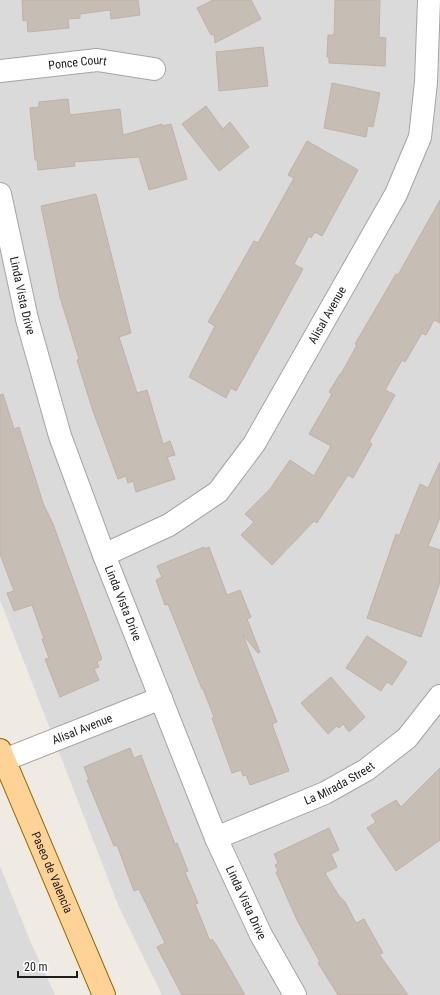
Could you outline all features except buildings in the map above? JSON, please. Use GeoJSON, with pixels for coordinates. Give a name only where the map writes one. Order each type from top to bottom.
{"type":"FeatureCollection","features":[{"type":"Feature","properties":{"kind":"main road","name":"Paseo de Valencia"},"geometry":{"type":"LineString","coordinates":[[2,755],[104,995]]}},
{"type":"Feature","properties":{"kind":"street","name":"Alisal Avenue"},"geometry":{"type":"LineString","coordinates":[[104,554],[170,525],[218,492],[254,444],[396,194],[420,137],[426,82],[429,0]]}},
{"type":"Feature","properties":{"kind":"street","name":"Ponce Court"},"geometry":{"type":"LineString","coordinates":[[0,71],[97,60],[154,69]]}},
{"type":"Feature","properties":{"kind":"street","name":"Linda Vista Drive"},"geometry":{"type":"LineString","coordinates":[[0,194],[27,319],[60,436],[104,554],[216,838],[261,936],[295,995]]}},
{"type":"Feature","properties":{"kind":"street","name":"La Mirada Street"},"geometry":{"type":"LineString","coordinates":[[216,838],[325,793],[366,770],[407,738],[440,696]]}},
{"type":"Feature","properties":{"kind":"street","name":"Alisal Avenue"},"geometry":{"type":"LineString","coordinates":[[2,755],[161,698]]}},
{"type":"Feature","properties":{"kind":"shaded area"},"geometry":{"type":"Polygon","coordinates":[[[0,0],[440,0],[440,995],[162,995],[119,907],[0,600],[0,0]]]}},
{"type":"Feature","properties":{"kind":"shaded area"},"geometry":{"type":"Polygon","coordinates":[[[0,866],[31,943],[55,995],[0,995],[0,866]]]}}]}
